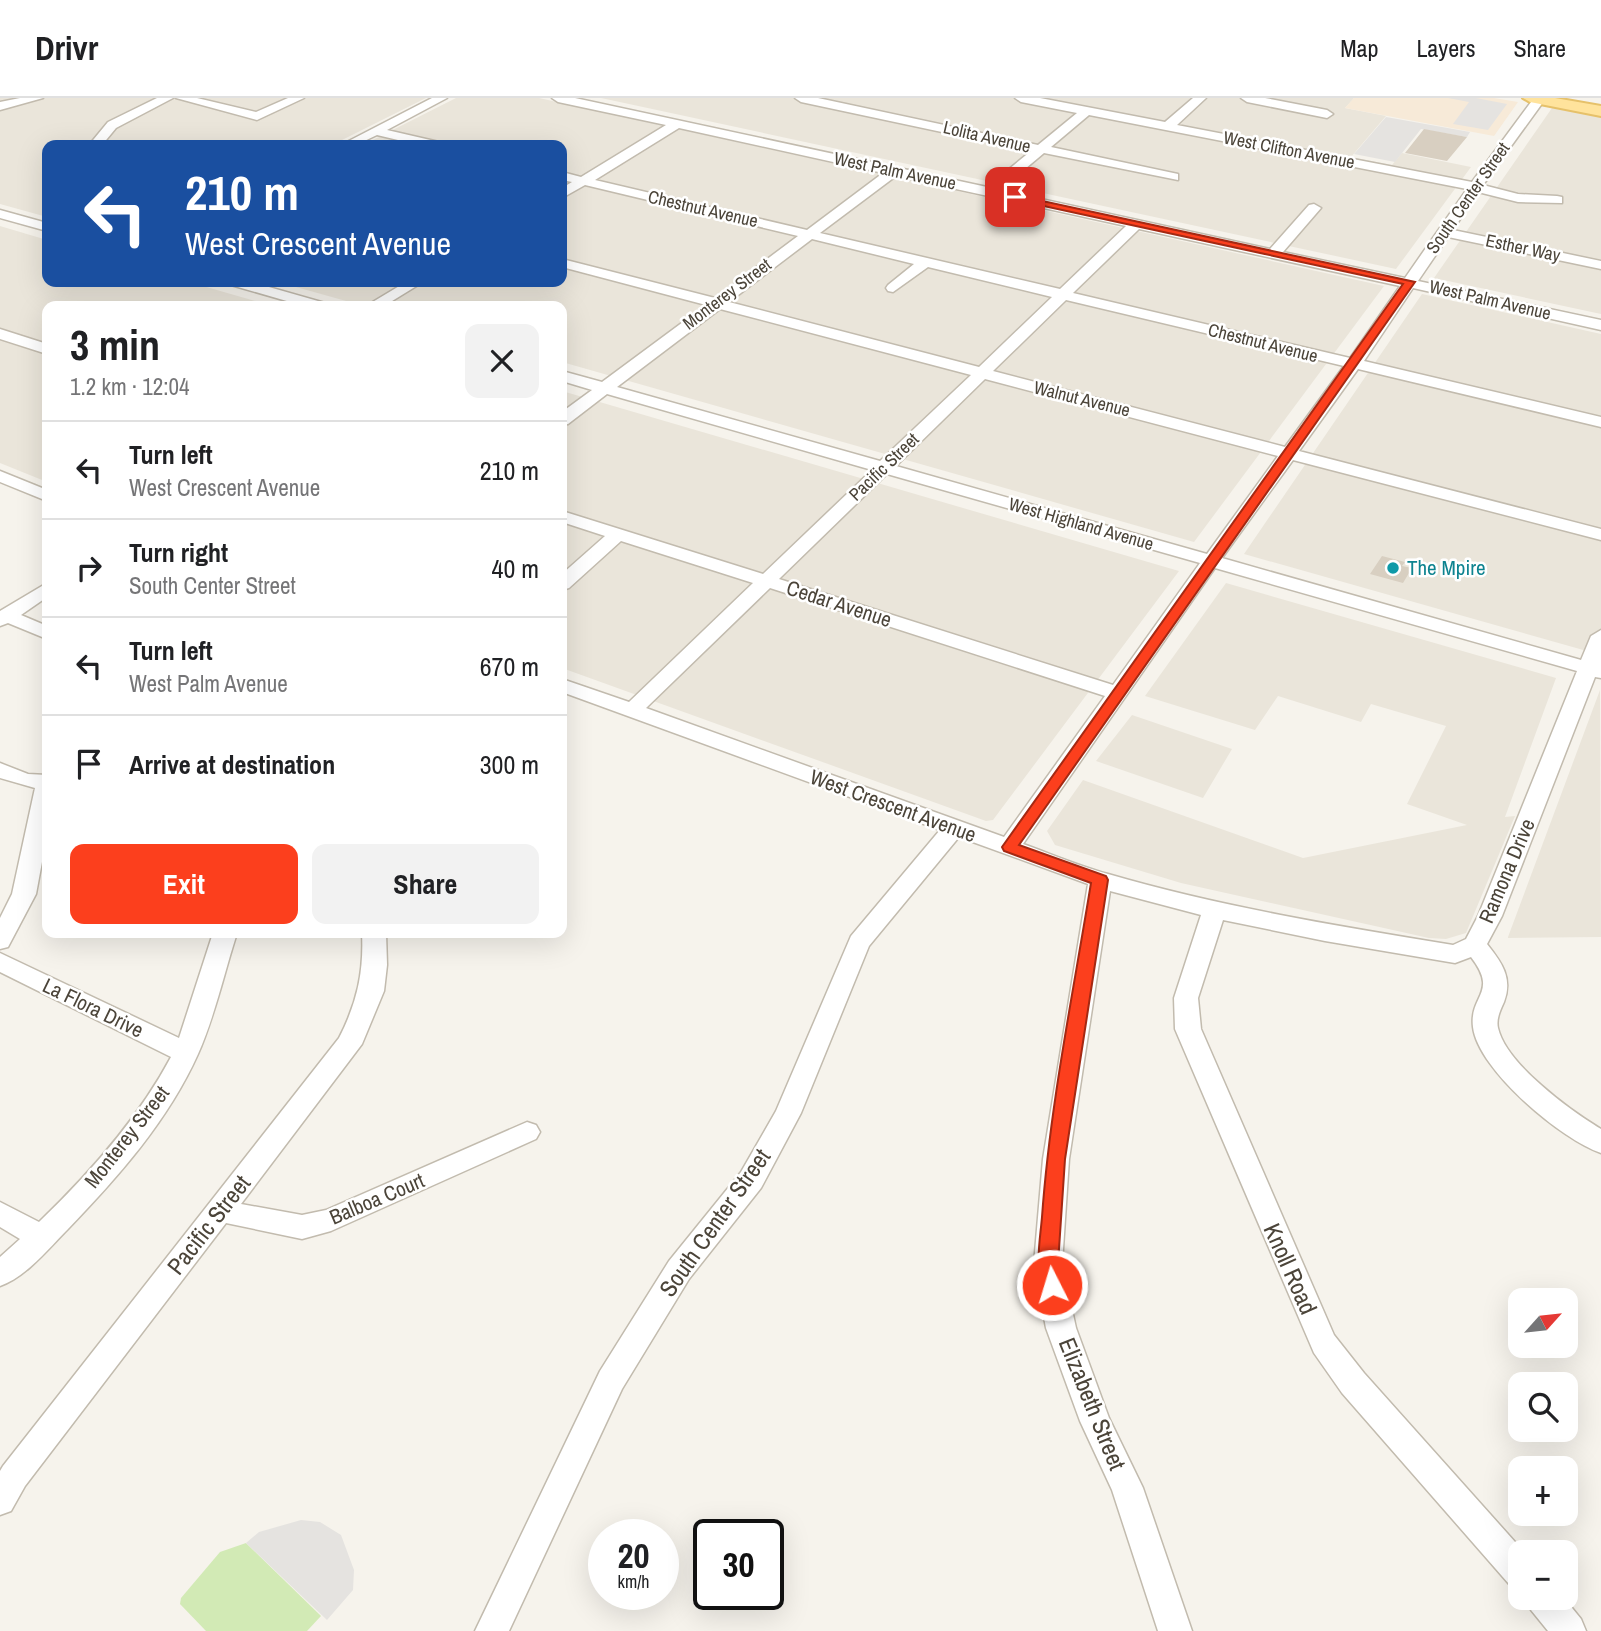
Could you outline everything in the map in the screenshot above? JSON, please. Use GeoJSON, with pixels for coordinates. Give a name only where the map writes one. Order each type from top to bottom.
{"type":"FeatureCollection","features":[{"type":"Feature","properties":{"kind":"main road"},"geometry":{"type":"LineString","coordinates":[[1536,99],[1601,111]]}},
{"type":"Feature","properties":{"kind":"street"},"geometry":{"type":"LineString","coordinates":[[0,106],[37,98]]}},
{"type":"Feature","properties":{"kind":"street"},"geometry":{"type":"LineString","coordinates":[[99,140],[112,125],[167,98]]}},
{"type":"Feature","properties":{"kind":"street"},"geometry":{"type":"LineString","coordinates":[[182,98],[257,116],[298,98]]}},
{"type":"Feature","properties":{"kind":"street"},"geometry":{"type":"LineString","coordinates":[[357,140],[441,98]]}},
{"type":"Feature","properties":{"kind":"street","name":"West Palm Avenue"},"geometry":{"type":"LineString","coordinates":[[558,98],[1601,325]]}},
{"type":"Feature","properties":{"kind":"street","name":"Lolita Avenue"},"geometry":{"type":"LineString","coordinates":[[801,98],[1173,177]]}},
{"type":"Feature","properties":{"kind":"street","name":"West Clifton Avenue"},"geometry":{"type":"LineString","coordinates":[[1021,98],[1475,187],[1518,198],[1558,200]]}},
{"type":"Feature","properties":{"kind":"street"},"geometry":{"type":"LineString","coordinates":[[1167,127],[1200,98]]}},
{"type":"Feature","properties":{"kind":"street"},"geometry":{"type":"LineString","coordinates":[[1247,98],[1327,114]]}},
{"type":"Feature","properties":{"kind":"street","name":"South Center Street"},"geometry":{"type":"LineString","coordinates":[[1009,847],[1117,692],[1353,365],[1536,99]]}},
{"type":"Feature","properties":{"kind":"street"},"geometry":{"type":"LineString","coordinates":[[990,192],[1086,111]]}},
{"type":"Feature","properties":{"kind":"street"},"geometry":{"type":"LineString","coordinates":[[567,191],[677,124]]}},
{"type":"Feature","properties":{"kind":"street"},"geometry":{"type":"LineString","coordinates":[[375,131],[413,140]]}},
{"type":"Feature","properties":{"kind":"street","name":"Monterey Street"},"geometry":{"type":"LineString","coordinates":[[567,416],[894,171]]}},
{"type":"Feature","properties":{"kind":"street","name":"Chestnut Avenue"},"geometry":{"type":"LineString","coordinates":[[567,177],[1601,422]]}},
{"type":"Feature","properties":{"kind":"street"},"geometry":{"type":"LineString","coordinates":[[1275,253],[1314,208]]}},
{"type":"Feature","properties":{"kind":"street"},"geometry":{"type":"LineString","coordinates":[[0,214],[42,226]]}},
{"type":"Feature","properties":{"kind":"street","name":"Pacific Street"},"geometry":{"type":"LineString","coordinates":[[633,710],[1136,224]]}},
{"type":"Feature","properties":{"kind":"street","name":"Esther Way"},"geometry":{"type":"LineString","coordinates":[[1444,232],[1601,265]]}},
{"type":"Feature","properties":{"kind":"street"},"geometry":{"type":"LineString","coordinates":[[893,288],[925,261]]}},
{"type":"Feature","properties":{"kind":"street","name":"Walnut Avenue"},"geometry":{"type":"LineString","coordinates":[[567,264],[1601,536]]}},
{"type":"Feature","properties":{"kind":"street"},"geometry":{"type":"LineString","coordinates":[[254,287],[302,301]]}},
{"type":"Feature","properties":{"kind":"street"},"geometry":{"type":"LineString","coordinates":[[382,301],[407,287]]}},
{"type":"Feature","properties":{"kind":"street"},"geometry":{"type":"LineString","coordinates":[[0,334],[42,347]]}},
{"type":"Feature","properties":{"kind":"street","name":"West Highland Avenue"},"geometry":{"type":"LineString","coordinates":[[567,377],[1595,671]]}},
{"type":"Feature","properties":{"kind":"street"},"geometry":{"type":"LineString","coordinates":[[0,476],[42,494]]}},
{"type":"Feature","properties":{"kind":"street","name":"Cedar Avenue"},"geometry":{"type":"LineString","coordinates":[[567,518],[1117,692]]}},
{"type":"Feature","properties":{"kind":"street"},"geometry":{"type":"LineString","coordinates":[[567,580],[618,534]]}},
{"type":"Feature","properties":{"kind":"street"},"geometry":{"type":"LineString","coordinates":[[4,618],[42,592]]}},
{"type":"Feature","properties":{"kind":"street"},"geometry":{"type":"LineString","coordinates":[[4,618],[42,632]]}},
{"type":"Feature","properties":{"kind":"street","name":"Ramona Drive"},"geometry":{"type":"LineString","coordinates":[[1601,636],[1595,671],[1490,916],[1475,945],[1490,967],[1496,983],[1485,1021],[1489,1039],[1539,1097],[1571,1124],[1601,1142]]}},
{"type":"Feature","properties":{"kind":"street","name":"West Crescent Avenue"},"geometry":{"type":"LineString","coordinates":[[567,687],[1100,880],[1214,911],[1325,933],[1455,954],[1475,945]]}},
{"type":"Feature","properties":{"kind":"street"},"geometry":{"type":"LineString","coordinates":[[0,770],[24,780],[42,782]]}},
{"type":"Feature","properties":{"kind":"street"},"geometry":{"type":"LineString","coordinates":[[0,942],[24,894],[42,806]]}},
{"type":"Feature","properties":{"kind":"street","name":"South Center Street"},"geometry":{"type":"LineString","coordinates":[[492,1631],[611,1380],[679,1270],[751,1180],[788,1113],[859,942],[954,828]]}},
{"type":"Feature","properties":{"kind":"street","name":"Elizabeth Street"},"geometry":{"type":"LineString","coordinates":[[1100,880],[1056,1159],[1048,1264],[1061,1328],[1095,1421],[1127,1488],[1175,1631]]}},
{"type":"Feature","properties":{"kind":"street","name":"Knoll Road"},"geometry":{"type":"LineString","coordinates":[[1214,911],[1186,998],[1188,1029],[1312,1320],[1324,1344],[1353,1383],[1508,1558]]}},
{"type":"Feature","properties":{"kind":"street","name":"Monterey Street"},"geometry":{"type":"LineString","coordinates":[[0,1274],[42,1238],[128,1141],[174,1077],[186,1053],[223,938]]}},
{"type":"Feature","properties":{"kind":"street","name":"Pacific Street"},"geometry":{"type":"LineString","coordinates":[[0,1500],[14,1476],[349,1044],[371,1001],[375,976],[374,938]]}},
{"type":"Feature","properties":{"kind":"street","name":"La Flora Drive"},"geometry":{"type":"LineString","coordinates":[[0,962],[186,1053]]}},
{"type":"Feature","properties":{"kind":"street","name":"Balboa Court"},"geometry":{"type":"LineString","coordinates":[[221,1211],[302,1227],[331,1220],[527,1132]]}},
{"type":"Feature","properties":{"kind":"street"},"geometry":{"type":"LineString","coordinates":[[0,1213],[42,1238]]}},
{"type":"Feature","properties":{"kind":"street"},"geometry":{"type":"LineString","coordinates":[[1552,1610],[1569,1631]]}},
{"type":"Feature","properties":{"kind":"shaded area"},"geometry":{"type":"Polygon","coordinates":[[[0,98],[426,98],[342,140],[42,140],[42,216],[0,204],[0,98]]]}},
{"type":"Feature","properties":{"kind":"shaded area"},"geometry":{"type":"Polygon","coordinates":[[[456,98],[539,98],[1384,286],[1194,542],[567,363],[567,301],[346,301],[296,287],[567,287],[567,140],[373,140],[456,98]]]}},
{"type":"Feature","properties":{"kind":"shaded area"},"geometry":{"type":"Polygon","coordinates":[[[601,98],[1354,98],[1345,108],[1386,116],[1351,157],[1392,165],[1402,153],[1471,167],[1396,269],[601,98]]]}},
{"type":"Feature","properties":{"kind":"shaded area"},"geometry":{"type":"Polygon","coordinates":[[[1354,98],[1494,98],[1518,102],[1494,136],[1345,108],[1354,98]]]}},
{"type":"Feature","properties":{"kind":"shaded area"},"geometry":{"type":"Polygon","coordinates":[[[1448,98],[1476,98],[1507,104],[1488,130],[1453,124],[1469,102],[1448,98]]]}},
{"type":"Feature","properties":{"kind":"shaded area"},"geometry":{"type":"Polygon","coordinates":[[[1552,108],[1601,117],[1601,314],[1434,278],[1552,108]]]}},
{"type":"Feature","properties":{"kind":"shaded area"},"geometry":{"type":"Polygon","coordinates":[[[1386,117],[1470,132],[1467,137],[1421,129],[1395,162],[1354,154],[1386,117]]]}},
{"type":"Feature","properties":{"kind":"shaded area"},"geometry":{"type":"Polygon","coordinates":[[[0,226],[42,239],[42,287],[206,287],[256,301],[42,301],[42,480],[0,463],[0,226]]]}},
{"type":"Feature","properties":{"kind":"shaded area"},"geometry":{"type":"Polygon","coordinates":[[[1422,294],[1601,334],[1601,655],[1244,554],[1422,294]]]}},
{"type":"Feature","properties":{"kind":"shaded area"},"geometry":{"type":"Polygon","coordinates":[[[567,392],[1179,571],[993,820],[986,821],[567,670],[567,392]]]}},
{"type":"Feature","properties":{"kind":"shaded area"},"geometry":{"type":"Polygon","coordinates":[[[1226,583],[1556,678],[1505,817],[1515,816],[1466,933],[1446,939],[1429,938],[1181,883],[1055,845],[1047,831],[1083,780],[1303,858],[1467,825],[1407,804],[1446,726],[1371,704],[1361,722],[1278,696],[1255,730],[1145,696],[1226,583]]]}},
{"type":"Feature","properties":{"kind":"shaded area"},"geometry":{"type":"Polygon","coordinates":[[[1600,690],[1601,937],[1508,938],[1508,937],[1600,690]]]}},
{"type":"Feature","properties":{"kind":"shaded area"},"geometry":{"type":"Polygon","coordinates":[[[1132,715],[1232,749],[1203,798],[1096,761],[1132,715]]]}},
{"type":"Feature","properties":{"kind":"shaded area"},"geometry":{"type":"Polygon","coordinates":[[[301,1520],[320,1522],[341,1535],[354,1570],[353,1590],[327,1620],[246,1543],[259,1532],[301,1520]]]}},
{"type":"Feature","properties":{"kind":"green space"},"geometry":{"type":"Polygon","coordinates":[[[246,1543],[321,1616],[307,1631],[206,1631],[180,1604],[181,1598],[220,1552],[246,1543]]]}},
{"type":"Feature","properties":{"kind":"building"},"geometry":{"type":"Polygon","coordinates":[[[1424,129],[1467,137],[1447,161],[1405,153],[1424,129]]]}},
{"type":"Feature","properties":{"kind":"building","name":"The Mpire"},"geometry":{"type":"Polygon","coordinates":[[[1382,556],[1405,562],[1402,566],[1412,568],[1403,583],[1370,574],[1382,556]]]}},
{"type":"Feature","properties":{"kind":"place","name":"The Mpire"},"geometry":{"type":"Point","coordinates":[1393,568]}},
{"type":"Feature","properties":{"kind":"route"},"geometry":{"type":"LineString","coordinates":[[1015,197],[1409,282],[1353,365],[1194,583],[1009,847],[1100,880],[1056,1159],[1048,1264],[1052,1285]]}}]}
